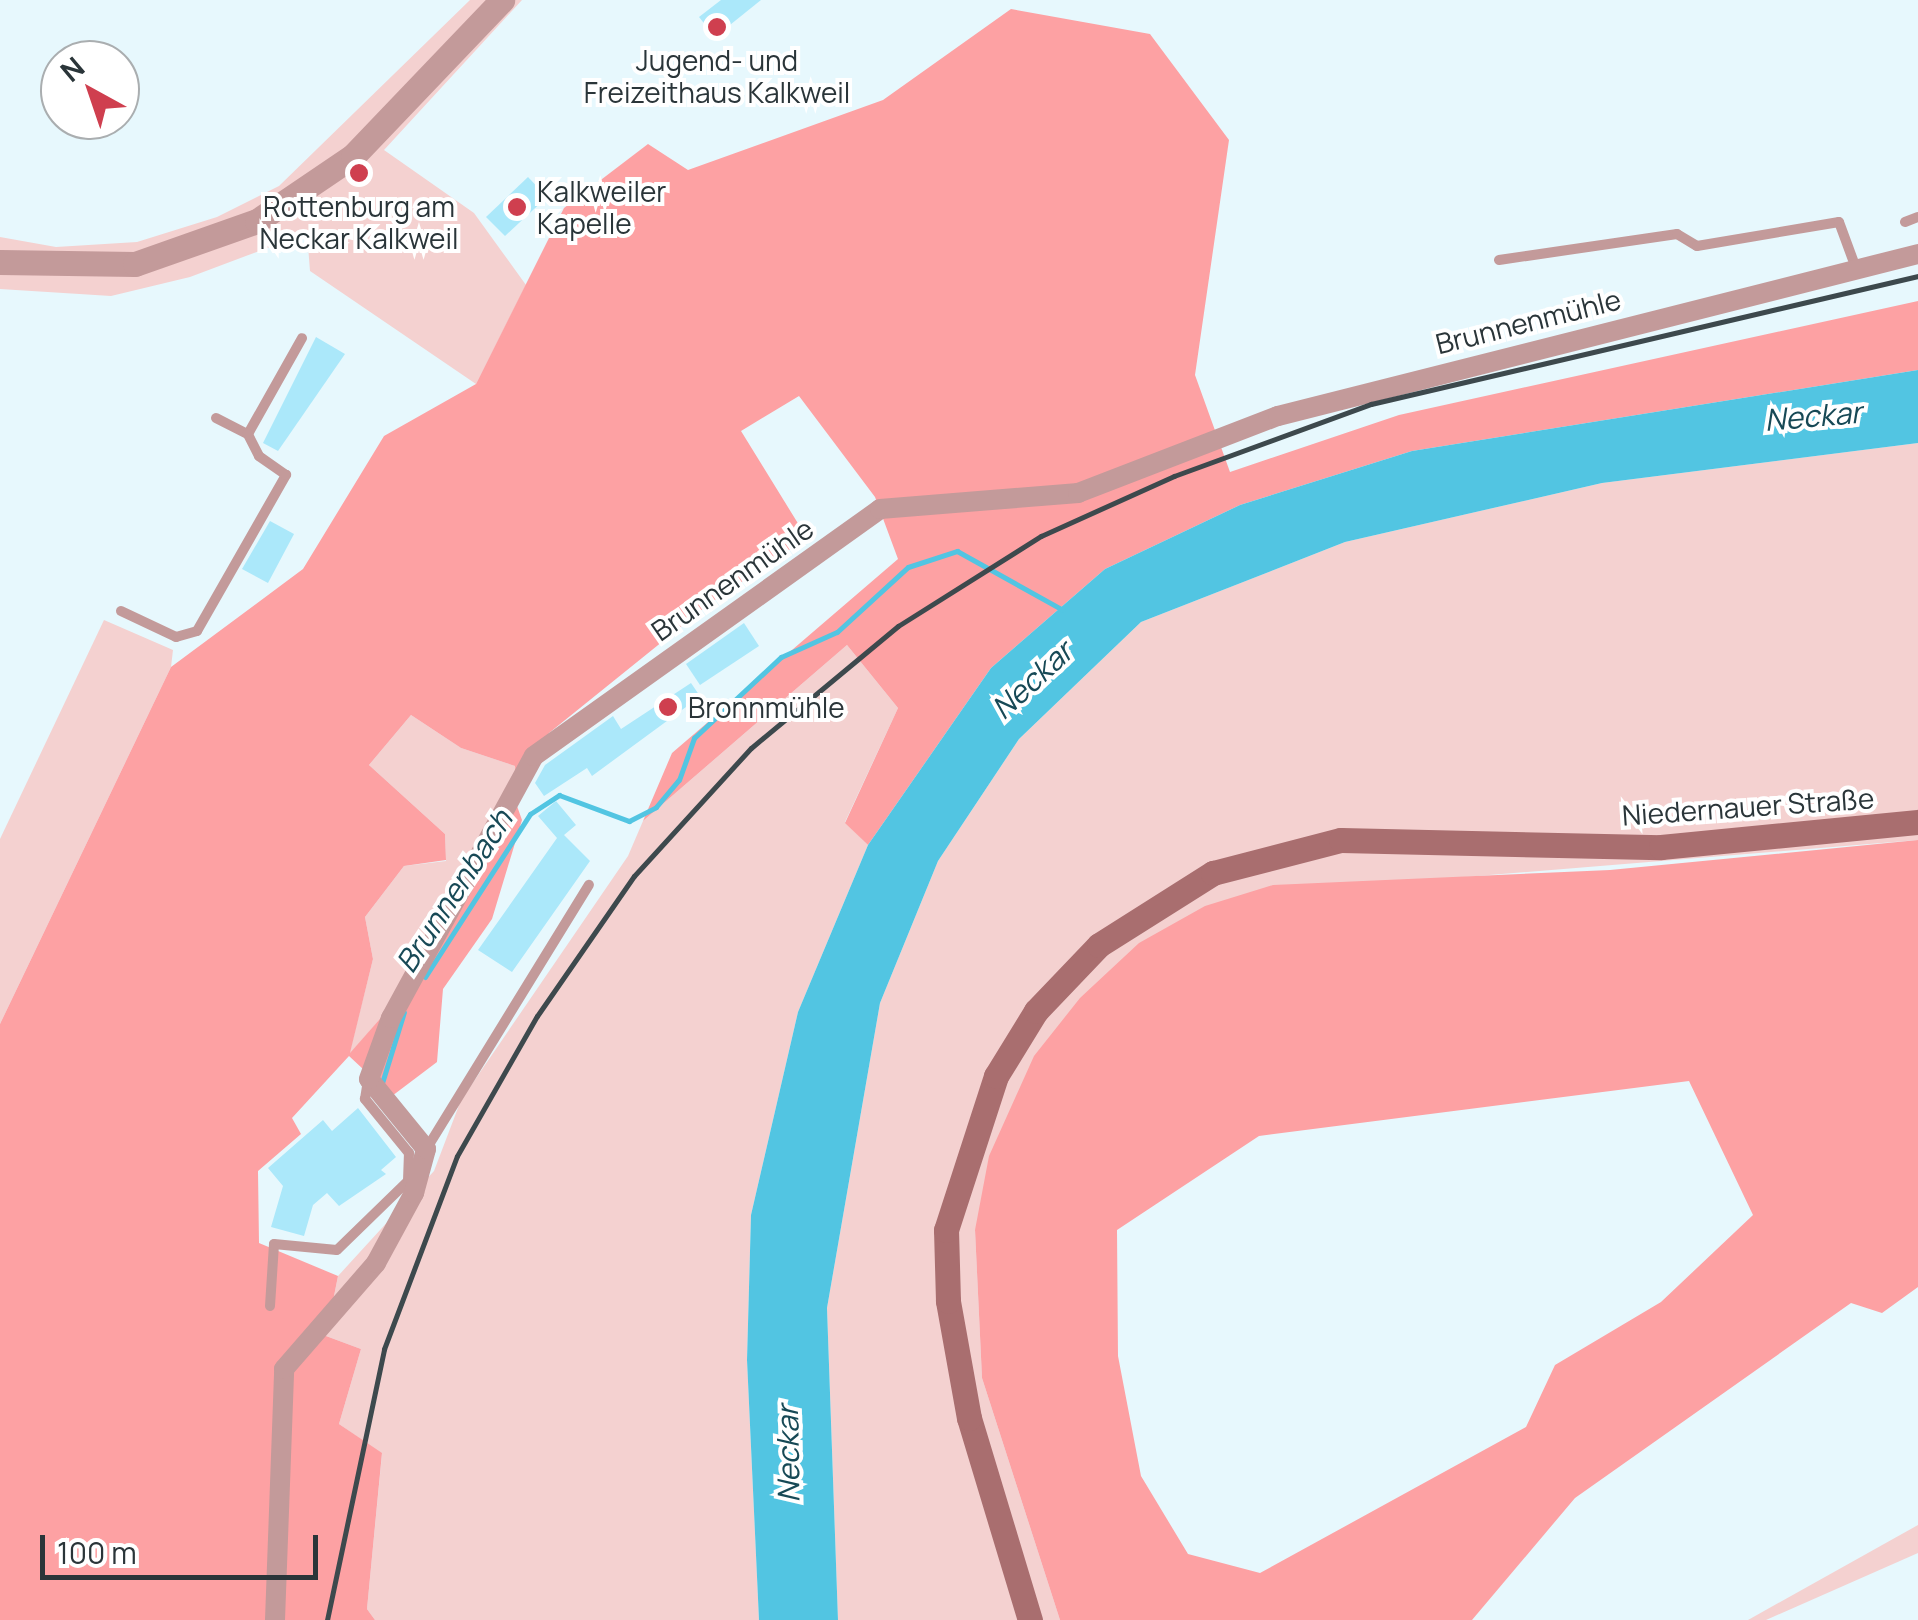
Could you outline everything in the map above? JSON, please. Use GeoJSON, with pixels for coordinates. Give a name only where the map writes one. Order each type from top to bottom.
{"type":"FeatureCollection","features":[{"type":"Feature","properties":{"kind":"main road","name":"Niedernauer Straße"},"geometry":{"type":"LineString","coordinates":[[1030,1620],[960,1374],[946,1230],[973,1127],[1036,1011],[1134,917],[1248,859],[1341,840],[1662,847],[1918,822]]}},
{"type":"Feature","properties":{"kind":"street"},"geometry":{"type":"LineString","coordinates":[[0,262],[135,264],[257,222],[354,156],[502,0]]}},
{"type":"Feature","properties":{"kind":"street","name":"Brunnenmühle"},"geometry":{"type":"LineString","coordinates":[[369,1079],[391,1018],[534,756],[880,509],[1078,493],[1297,410],[1918,254]]}},
{"type":"Feature","properties":{"kind":"street"},"geometry":{"type":"LineString","coordinates":[[275,1620],[284,1370],[376,1263],[414,1193],[426,1149],[369,1079]]}},
{"type":"Feature","properties":{"kind":"lane"},"geometry":{"type":"LineString","coordinates":[[1905,222],[1918,217]]}},
{"type":"Feature","properties":{"kind":"lane"},"geometry":{"type":"LineString","coordinates":[[1499,260],[1676,234],[1698,246],[1839,222],[1857,272]]}},
{"type":"Feature","properties":{"kind":"lane"},"geometry":{"type":"LineString","coordinates":[[248,434],[302,338]]}},
{"type":"Feature","properties":{"kind":"lane"},"geometry":{"type":"LineString","coordinates":[[120,611],[176,637],[197,630],[286,475],[258,456],[248,434],[216,418]]}},
{"type":"Feature","properties":{"kind":"lane"},"geometry":{"type":"LineString","coordinates":[[426,1149],[589,885]]}},
{"type":"Feature","properties":{"kind":"lane"},"geometry":{"type":"LineString","coordinates":[[270,1306],[274,1244],[337,1250],[408,1181],[408,1153],[365,1098],[369,1079]]}},
{"type":"Feature","properties":{"kind":"shaded area"},"geometry":{"type":"Polygon","coordinates":[[[470,0],[522,0],[384,150],[474,213],[526,285],[476,384],[310,271],[307,233],[190,277],[111,296],[0,289],[0,237],[56,247],[137,242],[217,217],[279,186],[470,0]]]}},
{"type":"Feature","properties":{"kind":"shaded area"},"geometry":{"type":"Polygon","coordinates":[[[1011,9],[1150,34],[1229,140],[1195,375],[1230,472],[1399,415],[1918,301],[1918,370],[1412,451],[1240,505],[1105,569],[991,668],[868,845],[845,823],[898,708],[847,645],[643,821],[672,753],[898,559],[875,497],[799,396],[741,431],[807,538],[709,604],[549,733],[517,806],[522,820],[492,919],[443,989],[437,1062],[392,1096],[349,1056],[292,1118],[301,1134],[258,1171],[259,1243],[338,1276],[326,1336],[361,1349],[339,1424],[382,1453],[367,1609],[375,1620],[0,1620],[0,1024],[171,667],[303,569],[384,436],[476,384],[564,208],[648,144],[688,170],[883,100],[1011,9]],[[411,715],[369,765],[445,834],[446,860],[404,866],[365,917],[373,959],[350,1053],[386,1012],[517,806],[515,766],[461,748],[411,715]]]}},
{"type":"Feature","properties":{"kind":"shaded area"},"geometry":{"type":"Polygon","coordinates":[[[1918,443],[1918,840],[1391,883],[975,1230],[982,1378],[1060,1620],[838,1620],[827,1308],[880,1003],[938,861],[1019,739],[1141,622],[1345,542],[1602,483],[1918,443]]]}},
{"type":"Feature","properties":{"kind":"shaded area"},"geometry":{"type":"Polygon","coordinates":[[[104,620],[173,650],[171,667],[0,1024],[0,839],[104,620]]]}},
{"type":"Feature","properties":{"kind":"shaded area"},"geometry":{"type":"Polygon","coordinates":[[[847,645],[898,708],[845,822],[868,845],[798,1012],[751,1215],[747,1360],[759,1620],[375,1620],[367,1609],[382,1454],[339,1424],[361,1349],[326,1336],[338,1276],[434,1171],[461,1100],[628,856],[643,821],[847,645]]]}},
{"type":"Feature","properties":{"kind":"shaded area"},"geometry":{"type":"Polygon","coordinates":[[[411,715],[461,748],[515,766],[517,807],[386,1012],[349,1055],[373,959],[365,917],[404,866],[446,861],[445,834],[369,765],[411,715]]]}},
{"type":"Feature","properties":{"kind":"shaded area"},"geometry":{"type":"Polygon","coordinates":[[[1918,840],[1918,1287],[1882,1313],[1851,1303],[1575,1498],[1472,1620],[1060,1620],[982,1378],[975,1230],[989,1156],[1034,1056],[1080,998],[1139,943],[1205,906],[1273,885],[1610,870],[1918,840]],[[1689,1081],[1259,1136],[1117,1230],[1118,1356],[1141,1476],[1188,1554],[1260,1573],[1526,1427],[1555,1365],[1661,1302],[1753,1215],[1689,1081]]]}},
{"type":"Feature","properties":{"kind":"shaded area"},"geometry":{"type":"Polygon","coordinates":[[[1918,1525],[1918,1553],[1766,1620],[1748,1620],[1918,1525]]]}},
{"type":"Feature","properties":{"kind":"water","name":"Neckar"},"geometry":{"type":"Polygon","coordinates":[[[1918,370],[1918,443],[1602,483],[1345,542],[1141,622],[1019,739],[938,861],[880,1003],[827,1308],[838,1620],[759,1620],[747,1360],[751,1215],[798,1012],[868,845],[991,668],[1105,569],[1240,505],[1412,451],[1918,370]]]}},
{"type":"Feature","properties":{"kind":"building","name":"Jugend- und Freizeithaus Kalkweil"},"geometry":{"type":"Polygon","coordinates":[[[721,0],[761,0],[715,37],[699,17],[721,0]]]}},
{"type":"Feature","properties":{"kind":"building","name":"Kalkweiler Kapelle"},"geometry":{"type":"Polygon","coordinates":[[[528,177],[547,197],[505,236],[486,217],[528,177]]]}},
{"type":"Feature","properties":{"kind":"building"},"geometry":{"type":"Polygon","coordinates":[[[316,337],[345,354],[278,451],[263,443],[316,337]]]}},
{"type":"Feature","properties":{"kind":"building"},"geometry":{"type":"Polygon","coordinates":[[[270,521],[294,534],[268,583],[242,569],[270,521]]]}},
{"type":"Feature","properties":{"kind":"building"},"geometry":{"type":"Polygon","coordinates":[[[744,623],[759,646],[700,685],[686,664],[744,623]]]}},
{"type":"Feature","properties":{"kind":"building"},"geometry":{"type":"Polygon","coordinates":[[[691,683],[706,705],[691,715],[686,707],[592,776],[587,768],[544,796],[535,783],[545,765],[613,716],[621,729],[691,683]]]}},
{"type":"Feature","properties":{"kind":"building"},"geometry":{"type":"Polygon","coordinates":[[[556,801],[576,825],[564,835],[590,861],[512,972],[478,950],[557,838],[538,816],[556,801]]]}},
{"type":"Feature","properties":{"kind":"building"},"geometry":{"type":"Polygon","coordinates":[[[358,1108],[396,1157],[381,1170],[386,1174],[339,1206],[327,1193],[313,1205],[304,1236],[271,1227],[283,1186],[268,1168],[323,1120],[332,1131],[358,1108]]]}},
{"type":"Feature","properties":{"kind":"waterway","name":"Brunnenbach"},"geometry":{"type":"LineString","coordinates":[[425,977],[530,814],[559,795],[629,821],[656,807],[679,780],[694,738],[781,657],[837,632],[908,567],[957,551],[1063,610]]}},
{"type":"Feature","properties":{"kind":"waterway","name":"Brunnenbach"},"geometry":{"type":"LineString","coordinates":[[382,1083],[404,1012]]}},
{"type":"Feature","properties":{"kind":"railway"},"geometry":{"type":"LineString","coordinates":[[327,1620],[384,1349],[457,1156],[537,1016],[634,876],[751,748],[898,626],[1041,536],[1174,476],[1371,404],[1918,276]]}},
{"type":"Feature","properties":{"kind":"place","name":"Jugend- und Freizeithaus Kalkweil"},"geometry":{"type":"Point","coordinates":[717,27]}},
{"type":"Feature","properties":{"kind":"place","name":"Rottenburg am Neckar Kalkweil"},"geometry":{"type":"Point","coordinates":[359,173]}},
{"type":"Feature","properties":{"kind":"place","name":"Kalkweiler Kapelle"},"geometry":{"type":"Point","coordinates":[517,207]}},
{"type":"Feature","properties":{"kind":"place","name":"Bronnmühle"},"geometry":{"type":"Point","coordinates":[668,707]}}]}
